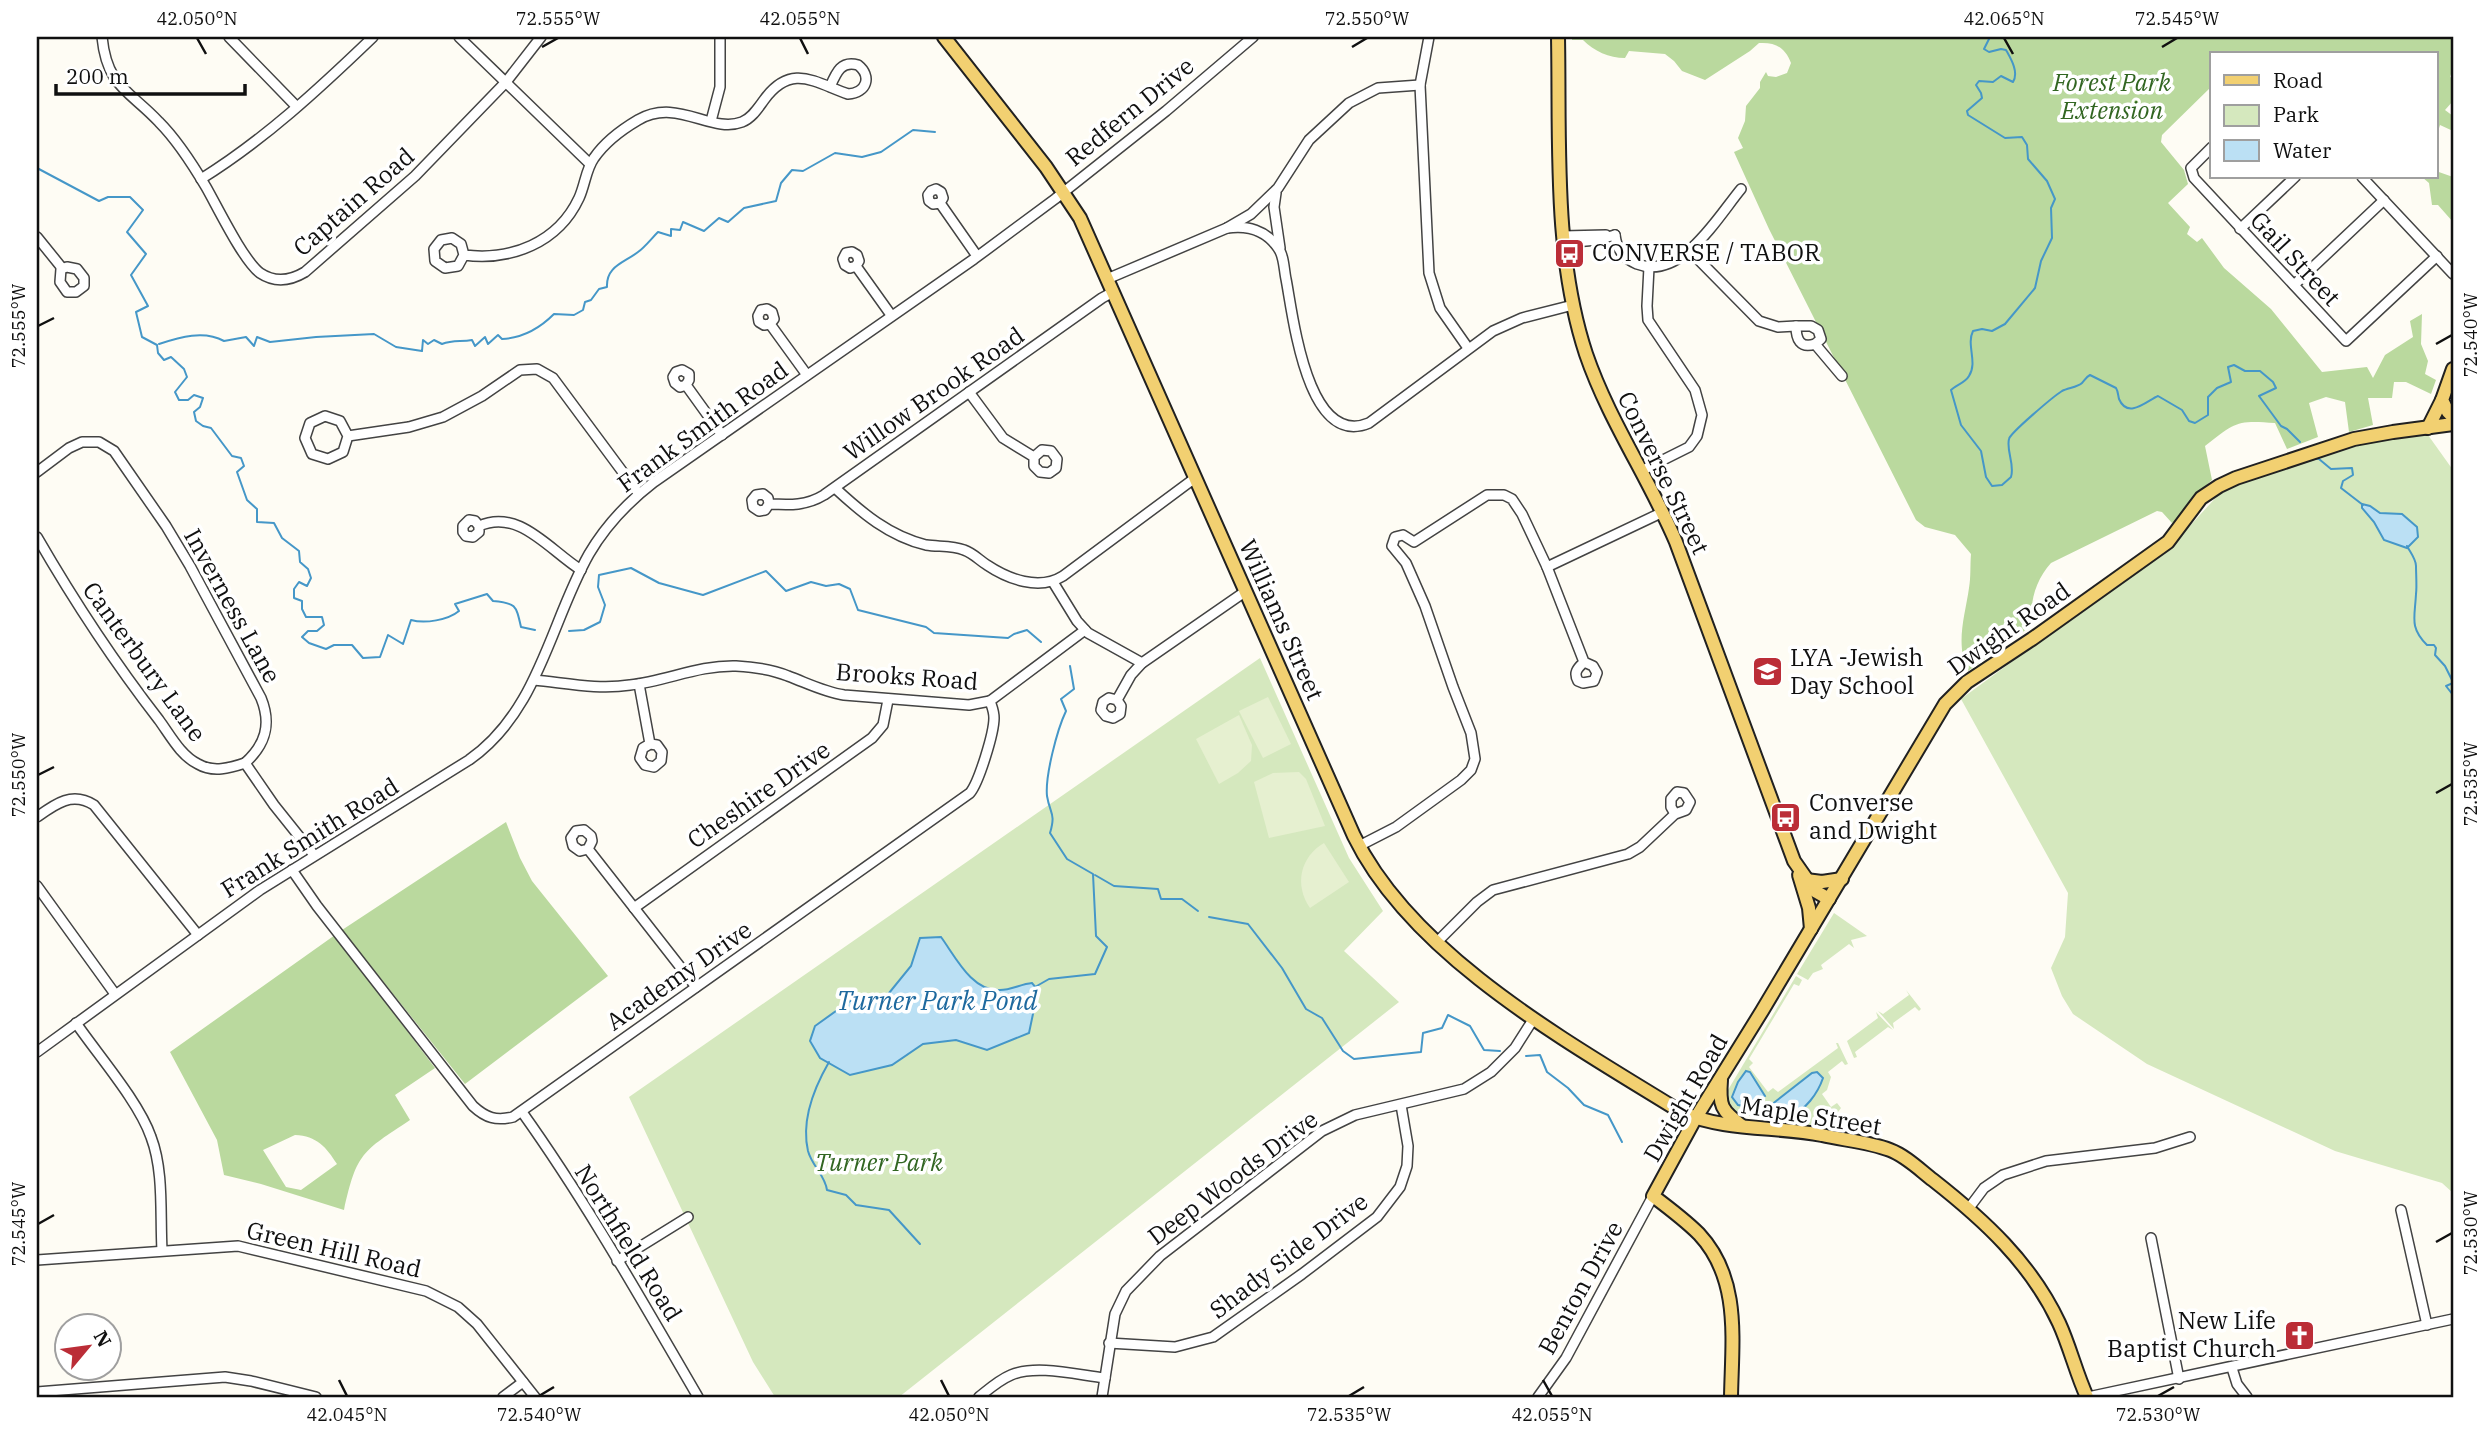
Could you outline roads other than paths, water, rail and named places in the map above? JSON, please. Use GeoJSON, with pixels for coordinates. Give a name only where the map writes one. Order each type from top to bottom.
{"type":"FeatureCollection","features":[{"type":"Feature","properties":{"kind":"main road","name":"Williams Street"},"geometry":{"type":"LineString","coordinates":[[944,37],[1063,191],[1080,218],[1359,846],[1388,890],[1437,942],[1493,990],[1645,1090],[1695,1119]]}},
{"type":"Feature","properties":{"kind":"main road","name":"Converse Street"},"geometry":{"type":"LineString","coordinates":[[1558,37],[1563,240],[1573,305],[1583,344],[1618,430],[1663,512],[1802,875],[1815,891],[1829,899]]}},
{"type":"Feature","properties":{"kind":"main road"},"geometry":{"type":"LineString","coordinates":[[2428,428],[2453,369]]}},
{"type":"Feature","properties":{"kind":"main road"},"geometry":{"type":"LineString","coordinates":[[2442,400],[2453,417]]}},
{"type":"Feature","properties":{"kind":"main road","name":"Dwight Road"},"geometry":{"type":"LineString","coordinates":[[1653,1196],[1695,1119],[1842,879],[1937,716],[1954,693],[2168,541],[2195,505],[2207,494],[2236,478],[2334,445],[2385,433],[2453,424]]}},
{"type":"Feature","properties":{"kind":"main road"},"geometry":{"type":"LineString","coordinates":[[1811,929],[1809,908],[1800,883],[1802,875],[1822,882],[1842,879]]}},
{"type":"Feature","properties":{"kind":"main road"},"geometry":{"type":"LineString","coordinates":[[1721,1076],[1721,1106],[1742,1126]]}},
{"type":"Feature","properties":{"kind":"main road","name":"Maple Street"},"geometry":{"type":"LineString","coordinates":[[1695,1119],[1803,1132],[1891,1150],[1969,1208],[2010,1248],[2034,1278],[2058,1321],[2088,1397]]}},
{"type":"Feature","properties":{"kind":"main road"},"geometry":{"type":"LineString","coordinates":[[1653,1196],[1700,1235],[1724,1271],[1731,1311],[1731,1397]]}},
{"type":"Feature","properties":{"kind":"street","name":"Captain Road"},"geometry":{"type":"LineString","coordinates":[[102,37],[107,64],[116,81],[160,123],[201,179],[250,264],[272,279],[290,279],[313,265],[415,176],[506,82],[541,37]]}},
{"type":"Feature","properties":{"kind":"street"},"geometry":{"type":"LineString","coordinates":[[229,37],[296,106]]}},
{"type":"Feature","properties":{"kind":"street"},"geometry":{"type":"LineString","coordinates":[[201,179],[245,149],[373,37]]}},
{"type":"Feature","properties":{"kind":"street"},"geometry":{"type":"LineString","coordinates":[[459,37],[590,164]]}},
{"type":"Feature","properties":{"kind":"street"},"geometry":{"type":"LineString","coordinates":[[711,121],[720,87],[720,37]]}},
{"type":"Feature","properties":{"kind":"street","name":"Redfern Drive"},"geometry":{"type":"LineString","coordinates":[[1063,191],[1166,111],[1253,37]]}},
{"type":"Feature","properties":{"kind":"street"},"geometry":{"type":"LineString","coordinates":[[1429,37],[1420,85],[1429,273],[1440,308],[1468,348]]}},
{"type":"Feature","properties":{"kind":"street"},"geometry":{"type":"LineString","coordinates":[[464,255],[502,256],[523,250],[544,239],[562,224],[572,211],[590,164],[615,136],[648,115],[676,113],[728,124],[746,119],[756,111],[773,88],[792,78],[802,77],[830,87]]}},
{"type":"Feature","properties":{"kind":"street"},"geometry":{"type":"LineString","coordinates":[[1107,279],[1227,228],[1251,214],[1278,188],[1309,140],[1343,108],[1363,95],[1378,89],[1420,85]]}},
{"type":"Feature","properties":{"kind":"street","name":"Gail Street"},"geometry":{"type":"LineString","coordinates":[[2210,149],[2190,170],[2194,178],[2346,341],[2437,256]]}},
{"type":"Feature","properties":{"kind":"street"},"geometry":{"type":"LineString","coordinates":[[2240,229],[2294,178]]}},
{"type":"Feature","properties":{"kind":"street"},"geometry":{"type":"LineString","coordinates":[[2363,178],[2453,274]]}},
{"type":"Feature","properties":{"kind":"street"},"geometry":{"type":"LineString","coordinates":[[1278,188],[1274,207],[1280,249],[1305,371],[1327,412],[1339,422],[1355,426],[1369,423],[1482,337],[1512,322],[1573,305]]}},
{"type":"Feature","properties":{"kind":"street"},"geometry":{"type":"LineString","coordinates":[[1563,240],[1597,234],[1615,235],[1617,248],[1623,256],[1649,267],[1674,262],[1690,251],[1741,189]]}},
{"type":"Feature","properties":{"kind":"street","name":"Frank Smith Road"},"geometry":{"type":"LineString","coordinates":[[37,1052],[198,934],[314,855],[478,753],[510,720],[534,680],[581,569],[606,529],[639,494],[977,256],[1063,191]]}},
{"type":"Feature","properties":{"kind":"street"},"geometry":{"type":"LineString","coordinates":[[2294,285],[2384,200]]}},
{"type":"Feature","properties":{"kind":"street"},"geometry":{"type":"LineString","coordinates":[[940,203],[977,256]]}},
{"type":"Feature","properties":{"kind":"street"},"geometry":{"type":"LineString","coordinates":[[1227,228],[1249,227],[1260,232],[1280,249]]}},
{"type":"Feature","properties":{"kind":"street"},"geometry":{"type":"LineString","coordinates":[[37,237],[62,268]]}},
{"type":"Feature","properties":{"kind":"street"},"geometry":{"type":"LineString","coordinates":[[1690,251],[1759,321],[1776,326],[1796,326],[1811,326],[1818,330],[1821,339],[1815,344],[1801,344],[1797,338],[1796,326]]}},
{"type":"Feature","properties":{"kind":"street"},"geometry":{"type":"LineString","coordinates":[[856,266],[891,315]]}},
{"type":"Feature","properties":{"kind":"street"},"geometry":{"type":"LineString","coordinates":[[1641,471],[1680,453],[1693,443],[1702,415],[1695,390],[1648,320],[1649,267]]}},
{"type":"Feature","properties":{"kind":"street","name":"Willow Brook Road"},"geometry":{"type":"LineString","coordinates":[[769,504],[804,504],[835,488],[1113,292]]}},
{"type":"Feature","properties":{"kind":"street"},"geometry":{"type":"LineString","coordinates":[[770,324],[807,375]]}},
{"type":"Feature","properties":{"kind":"street"},"geometry":{"type":"LineString","coordinates":[[1815,344],[1842,376]]}},
{"type":"Feature","properties":{"kind":"street"},"geometry":{"type":"LineString","coordinates":[[348,436],[391,431],[432,421],[470,403],[520,370],[537,369],[553,378],[639,494]]}},
{"type":"Feature","properties":{"kind":"street"},"geometry":{"type":"LineString","coordinates":[[686,385],[722,435]]}},
{"type":"Feature","properties":{"kind":"street"},"geometry":{"type":"LineString","coordinates":[[969,392],[1003,438],[1034,457]]}},
{"type":"Feature","properties":{"kind":"street"},"geometry":{"type":"LineString","coordinates":[[325,416],[340,421],[348,436],[343,452],[328,459],[312,454],[305,438],[310,423],[325,416]]}},
{"type":"Feature","properties":{"kind":"street","name":"Inverness Lane"},"geometry":{"type":"LineString","coordinates":[[37,472],[82,442],[104,444],[122,461],[190,566],[261,698],[266,714],[266,735],[258,750],[245,763]]}},
{"type":"Feature","properties":{"kind":"street"},"geometry":{"type":"LineString","coordinates":[[835,488],[867,517],[902,537],[933,546],[964,550],[1011,578],[1036,583],[1053,582],[1195,478]]}},
{"type":"Feature","properties":{"kind":"street"},"geometry":{"type":"LineString","coordinates":[[1406,563],[1406,555],[1414,542],[1480,499],[1494,493],[1509,497],[1517,504],[1547,567],[1584,662]]}},
{"type":"Feature","properties":{"kind":"street"},"geometry":{"type":"LineString","coordinates":[[1547,567],[1663,512]]}},
{"type":"Feature","properties":{"kind":"street"},"geometry":{"type":"LineString","coordinates":[[479,526],[498,520],[518,525],[581,569]]}},
{"type":"Feature","properties":{"kind":"street"},"geometry":{"type":"LineString","coordinates":[[1359,846],[1396,827],[1461,780],[1471,770],[1475,759],[1471,733],[1426,606],[1406,563],[1393,548],[1392,540],[1401,535],[1414,542]]}},
{"type":"Feature","properties":{"kind":"street","name":"Canterbury Lane"},"geometry":{"type":"LineString","coordinates":[[37,537],[125,676],[186,755],[200,766],[212,769],[245,763]]}},
{"type":"Feature","properties":{"kind":"street"},"geometry":{"type":"LineString","coordinates":[[1053,582],[1084,630],[1142,663]]}},
{"type":"Feature","properties":{"kind":"street"},"geometry":{"type":"LineString","coordinates":[[1117,699],[1131,675],[1142,663],[1246,592]]}},
{"type":"Feature","properties":{"kind":"street"},"geometry":{"type":"LineString","coordinates":[[989,701],[1084,630]]}},
{"type":"Feature","properties":{"kind":"street","name":"Brooks Road"},"geometry":{"type":"LineString","coordinates":[[534,680],[604,687],[639,684],[703,668],[752,667],[781,673],[836,694],[969,705],[989,701]]}},
{"type":"Feature","properties":{"kind":"street"},"geometry":{"type":"LineString","coordinates":[[639,684],[650,744]]}},
{"type":"Feature","properties":{"kind":"street","name":"Cheshire Drive"},"geometry":{"type":"LineString","coordinates":[[634,908],[873,738],[883,725],[888,700]]}},
{"type":"Feature","properties":{"kind":"street","name":"Academy Drive"},"geometry":{"type":"LineString","coordinates":[[292,870],[473,1106],[484,1115],[495,1119],[513,1117],[970,793],[976,784],[994,721],[989,701]]}},
{"type":"Feature","properties":{"kind":"street"},"geometry":{"type":"LineString","coordinates":[[245,763],[314,855]]}},
{"type":"Feature","properties":{"kind":"street"},"geometry":{"type":"LineString","coordinates":[[37,817],[62,800],[79,799],[94,804],[198,934]]}},
{"type":"Feature","properties":{"kind":"street"},"geometry":{"type":"LineString","coordinates":[[1437,942],[1490,892],[1506,885],[1629,854],[1675,814]]}},
{"type":"Feature","properties":{"kind":"street"},"geometry":{"type":"LineString","coordinates":[[588,849],[696,988]]}},
{"type":"Feature","properties":{"kind":"street"},"geometry":{"type":"LineString","coordinates":[[37,886],[115,994]]}},
{"type":"Feature","properties":{"kind":"street","name":"Deep Woods Drive"},"geometry":{"type":"LineString","coordinates":[[1102,1397],[1115,1314],[1126,1292],[1160,1256],[1322,1131],[1355,1115],[1464,1088],[1491,1072],[1515,1048],[1534,1018]]}},
{"type":"Feature","properties":{"kind":"street"},"geometry":{"type":"LineString","coordinates":[[76,1023],[137,1109],[151,1137],[158,1168],[162,1250]]}},
{"type":"Feature","properties":{"kind":"street","name":"Shady Side Drive"},"geometry":{"type":"LineString","coordinates":[[1109,1343],[1175,1347],[1213,1337],[1292,1282],[1377,1217],[1400,1187],[1407,1166],[1408,1146],[1401,1105]]}},
{"type":"Feature","properties":{"kind":"street","name":"Northfield Road"},"geometry":{"type":"LineString","coordinates":[[522,1112],[549,1150],[698,1397]]}},
{"type":"Feature","properties":{"kind":"street"},"geometry":{"type":"LineString","coordinates":[[1969,1208],[1984,1188],[2003,1175],[2046,1161],[2155,1148],[2190,1137]]}},
{"type":"Feature","properties":{"kind":"street","name":"Benton Drive"},"geometry":{"type":"LineString","coordinates":[[1538,1397],[1566,1358],[1653,1196]]}},
{"type":"Feature","properties":{"kind":"street"},"geometry":{"type":"LineString","coordinates":[[2400,1210],[2427,1325]]}},
{"type":"Feature","properties":{"kind":"street"},"geometry":{"type":"LineString","coordinates":[[617,1261],[688,1217]]}},
{"type":"Feature","properties":{"kind":"street"},"geometry":{"type":"LineString","coordinates":[[2151,1238],[2179,1379]]}},
{"type":"Feature","properties":{"kind":"street","name":"Green Hill Road"},"geometry":{"type":"LineString","coordinates":[[37,1260],[162,1250],[245,1247],[426,1291],[451,1303],[474,1321],[535,1397]]}},
{"type":"Feature","properties":{"kind":"street"},"geometry":{"type":"LineString","coordinates":[[2088,1397],[2453,1320]]}},
{"type":"Feature","properties":{"kind":"street"},"geometry":{"type":"LineString","coordinates":[[2232,1368],[2237,1384],[2247,1397]]}},
{"type":"Feature","properties":{"kind":"street"},"geometry":{"type":"LineString","coordinates":[[979,1397],[999,1382],[1023,1371],[1105,1378]]}},
{"type":"Feature","properties":{"kind":"street"},"geometry":{"type":"LineString","coordinates":[[37,1392],[56,1388],[225,1377],[316,1397]]}},
{"type":"Feature","properties":{"kind":"street"},"geometry":{"type":"LineString","coordinates":[[503,1397],[523,1382]]}},
{"type":"Feature","properties":{"kind":"water"},"geometry":{"type":"Polygon","coordinates":[[[2362,504],[2380,513],[2402,514],[2417,527],[2418,537],[2407,548],[2384,540],[2362,504]]]}},
{"type":"Feature","properties":{"kind":"water","name":"Turner Park Pond"},"geometry":{"type":"Polygon","coordinates":[[[941,937],[958,963],[981,985],[1000,990],[1032,983],[1038,990],[1029,1033],[987,1050],[956,1040],[923,1044],[892,1065],[850,1075],[820,1058],[810,1041],[815,1026],[850,1001],[885,998],[911,966],[920,938],[941,937]]]}},
{"type":"Feature","properties":{"kind":"water"},"geometry":{"type":"Polygon","coordinates":[[[1746,1071],[1750,1072],[1765,1096],[1753,1104],[1742,1106],[1732,1097],[1746,1071]]]}},
{"type":"Feature","properties":{"kind":"water"},"geometry":{"type":"Polygon","coordinates":[[[1817,1072],[1823,1078],[1806,1106],[1790,1116],[1774,1113],[1771,1105],[1812,1073],[1817,1072]]]}},
{"type":"Feature","properties":{"kind":"waterway"},"geometry":{"type":"LineString","coordinates":[[1990,37],[1984,49],[1989,52],[2006,50],[2014,66],[2015,78],[2013,82],[2001,76],[1993,82],[1979,81],[1976,85],[1982,98],[1967,111],[1968,115],[2005,138],[2022,137],[2027,145],[2028,159],[2047,181],[2055,199],[2051,208],[2052,238],[2041,261],[2035,288],[2005,324],[1992,331],[1973,331],[1971,371],[1965,380],[1951,390],[1961,425],[1981,451],[1986,477],[1992,486],[2002,485],[2011,477],[2008,444],[2011,435],[2057,394],[2080,384],[2090,375],[2116,388],[2119,399],[2127,408],[2138,407],[2158,396],[2182,410],[2189,421],[2195,423],[2208,415],[2208,397],[2217,388],[2231,382],[2228,367],[2234,365],[2245,371],[2260,371],[2276,388],[2259,396],[2281,426],[2300,442]]}},
{"type":"Feature","properties":{"kind":"waterway"},"geometry":{"type":"LineString","coordinates":[[159,344],[200,335],[224,341],[246,337],[254,346],[257,337],[270,342],[374,334],[396,347],[422,351],[423,340],[428,344],[434,340],[442,344],[472,340],[475,346],[485,337],[488,344],[498,335],[502,339],[517,337],[537,328],[554,314],[574,315],[583,310],[585,302],[591,300],[599,289],[607,287],[609,274],[641,250],[658,232],[671,236],[671,229],[680,230],[683,222],[704,231],[719,218],[728,222],[744,208],[776,201],[781,183],[792,170],[803,171],[835,153],[862,157],[881,152],[913,130],[935,132]]}},
{"type":"Feature","properties":{"kind":"waterway"},"geometry":{"type":"LineString","coordinates":[[37,168],[99,201],[108,197],[130,197],[143,210],[127,232],[146,254],[131,275],[148,306],[136,312],[142,337],[157,345],[158,353],[164,360],[171,357],[184,369],[187,377],[175,392],[179,400],[188,400],[194,395],[203,398],[200,407],[194,412],[196,421],[211,428],[232,456],[241,458],[244,466],[237,472],[247,500],[257,509],[257,522],[274,523],[282,538],[299,551],[300,562],[308,569],[311,578],[307,586],[299,582],[294,589],[294,598],[302,601],[306,617],[322,617],[324,625],[317,631],[308,631],[302,637],[309,643],[326,649],[334,645],[352,645],[363,658],[380,657],[388,635],[403,644],[411,620],[429,621],[449,617],[459,611],[455,604],[487,594],[493,601],[511,604],[518,614],[521,627],[535,630]]}},
{"type":"Feature","properties":{"kind":"waterway"},"geometry":{"type":"LineString","coordinates":[[2313,458],[2319,459],[2331,469],[2352,468],[2353,475],[2343,481],[2341,488],[2363,505]]}},
{"type":"Feature","properties":{"kind":"waterway"},"geometry":{"type":"LineString","coordinates":[[2407,546],[2416,563],[2415,627],[2427,645],[2434,645],[2435,655],[2445,666],[2453,682]]}},
{"type":"Feature","properties":{"kind":"waterway"},"geometry":{"type":"LineString","coordinates":[[569,631],[584,630],[600,622],[605,605],[598,587],[599,575],[631,568],[659,583],[703,595],[766,571],[786,591],[811,582],[826,586],[839,584],[850,589],[858,610],[926,627],[934,633],[1008,638],[1027,630],[1041,642]]}},
{"type":"Feature","properties":{"kind":"waterway"},"geometry":{"type":"LineString","coordinates":[[1035,987],[1049,979],[1095,974],[1107,947],[1096,936],[1093,874],[1067,859],[1050,833],[1052,817],[1047,796],[1048,777],[1066,711],[1061,699],[1074,689],[1070,666]]}},
{"type":"Feature","properties":{"kind":"waterway"},"geometry":{"type":"LineString","coordinates":[[2453,683],[2446,686],[2453,695]]}},
{"type":"Feature","properties":{"kind":"waterway"},"geometry":{"type":"LineString","coordinates":[[1095,875],[1114,886],[1158,889],[1161,899],[1182,899],[1198,911]]}},
{"type":"Feature","properties":{"kind":"waterway"},"geometry":{"type":"LineString","coordinates":[[1209,917],[1248,924],[1282,968],[1306,1009],[1322,1018],[1343,1051],[1354,1059],[1421,1052],[1423,1033],[1442,1028],[1448,1015],[1470,1026],[1484,1050],[1500,1051]]}},
{"type":"Feature","properties":{"kind":"waterway"},"geometry":{"type":"LineString","coordinates":[[1526,1056],[1540,1055],[1547,1072],[1584,1105],[1608,1115],[1622,1142]]}},
{"type":"Feature","properties":{"kind":"waterway"},"geometry":{"type":"LineString","coordinates":[[829,1062],[818,1083],[808,1117],[806,1140],[810,1156],[827,1190],[846,1195],[856,1205],[889,1210],[920,1244]]}},
{"type":"Feature","properties":{"kind":"place","name":"CONVERSE / TABOR"},"geometry":{"type":"Point","coordinates":[1569,253]}},
{"type":"Feature","properties":{"kind":"place","name":"LYA -Jewish Day School"},"geometry":{"type":"Point","coordinates":[1767,672]}},
{"type":"Feature","properties":{"kind":"place","name":"Converse and Dwight"},"geometry":{"type":"Point","coordinates":[1786,817]}},
{"type":"Feature","properties":{"kind":"place","name":"New Life Baptist Church"},"geometry":{"type":"Point","coordinates":[2299,1335]}},
{"type":"Feature","properties":{"kind":"park label","name":"Forest Park Extension"},"geometry":{"type":"Point","coordinates":[2112,97]}},
{"type":"Feature","properties":{"kind":"park label","name":"Turner Park"},"geometry":{"type":"Point","coordinates":[879,1163]}}]}
